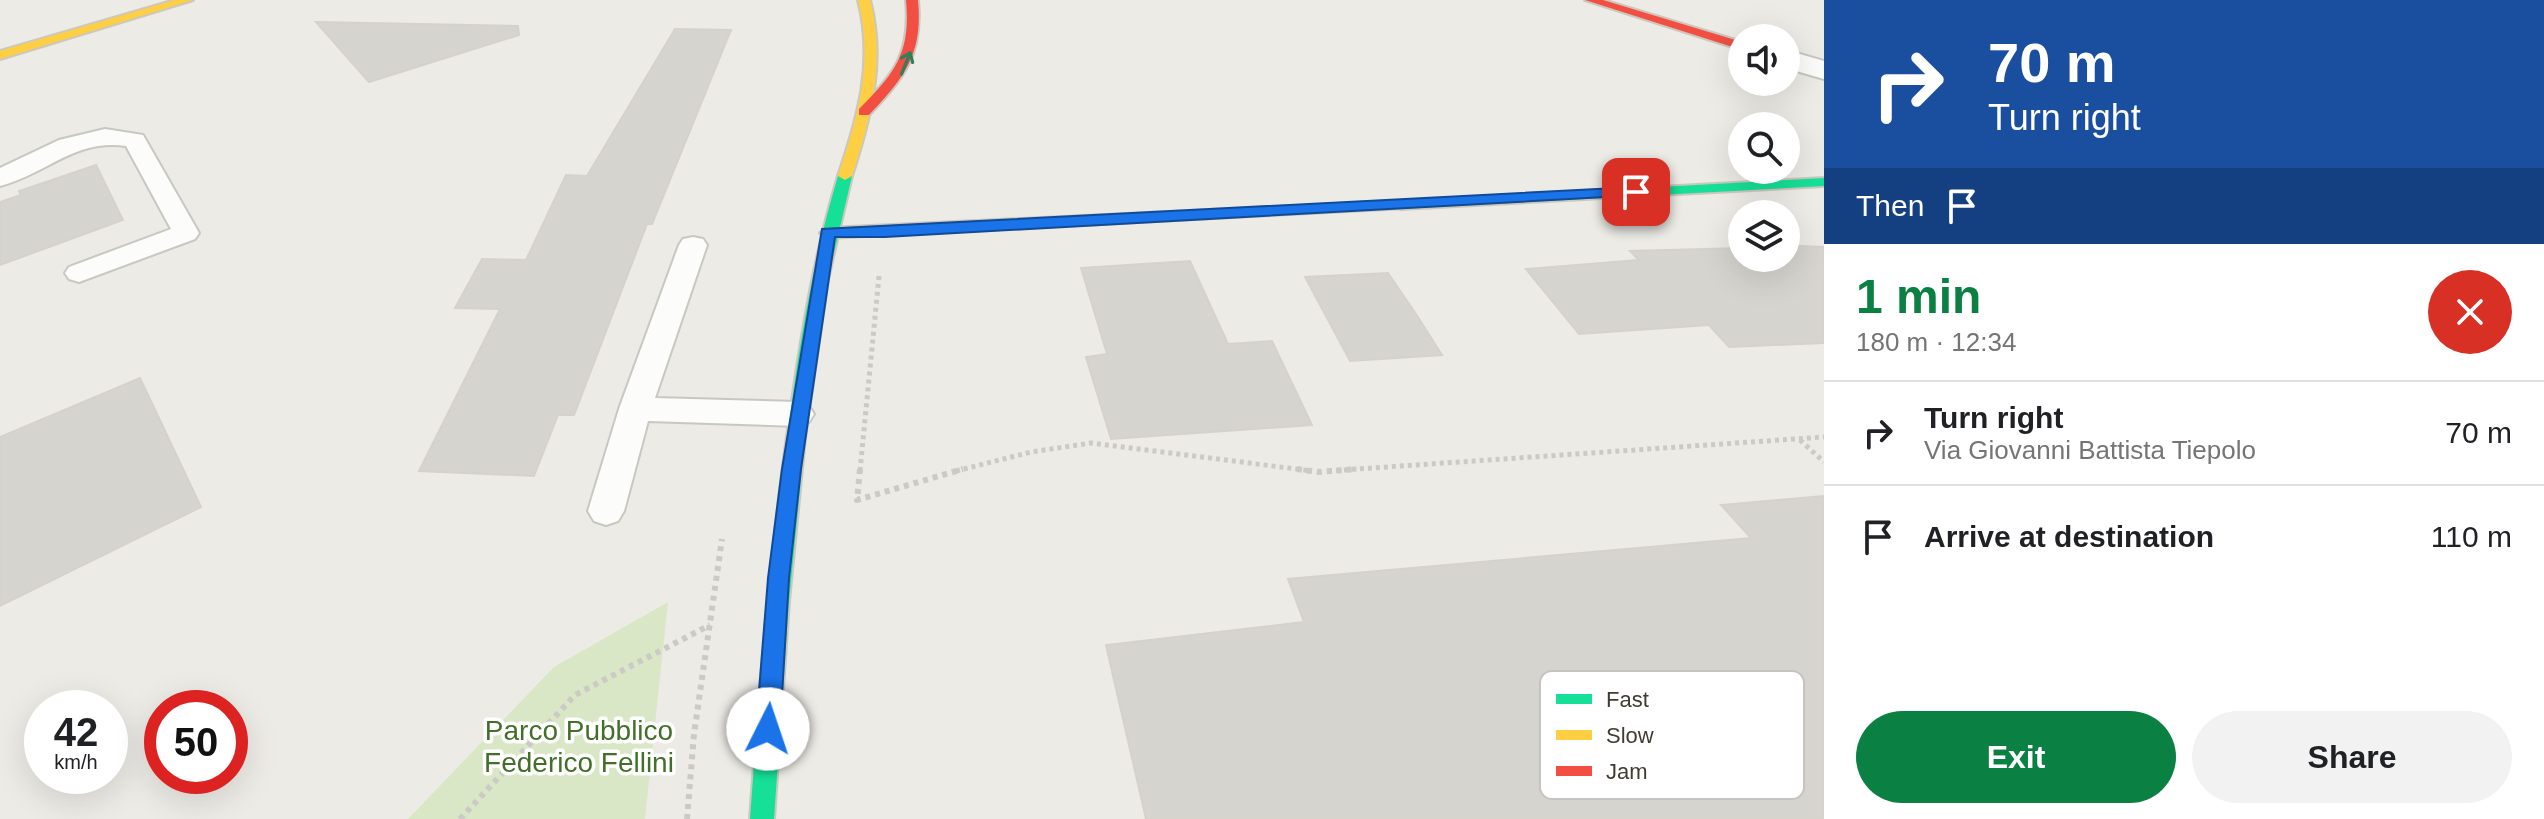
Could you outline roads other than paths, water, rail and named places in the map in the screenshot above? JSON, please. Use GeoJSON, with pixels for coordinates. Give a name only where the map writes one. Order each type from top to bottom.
{"type":"FeatureCollection","features":[{"type":"Feature","properties":{"kind":"street"},"geometry":{"type":"LineString","coordinates":[[762,819],[779,578],[798,414],[828,233],[864,112],[875,53],[864,0]]}},
{"type":"Feature","properties":{"kind":"street"},"geometry":{"type":"LineString","coordinates":[[864,112],[903,74],[919,29],[912,0]]}},
{"type":"Feature","properties":{"kind":"street"},"geometry":{"type":"LineString","coordinates":[[1591,0],[1728,42]]}},
{"type":"Feature","properties":{"kind":"street"},"geometry":{"type":"LineString","coordinates":[[0,55],[170,2]]}},
{"type":"Feature","properties":{"kind":"street"},"geometry":{"type":"LineString","coordinates":[[1800,63],[1824,70]]}},
{"type":"Feature","properties":{"kind":"street"},"geometry":{"type":"LineString","coordinates":[[828,233],[1824,182]]}},
{"type":"Feature","properties":{"kind":"lane"},"geometry":{"type":"LineString","coordinates":[[0,178],[68,145],[105,136],[135,140],[186,233],[79,273]]}},
{"type":"Feature","properties":{"kind":"lane"},"geometry":{"type":"LineString","coordinates":[[606,511],[635,409],[693,245]]}},
{"type":"Feature","properties":{"kind":"lane"},"geometry":{"type":"LineString","coordinates":[[635,409],[798,414]]}},
{"type":"Feature","properties":{"kind":"park label","name":"Parco Pubblico Federico Fellini"},"geometry":{"type":"Point","coordinates":[579,746]}}]}
